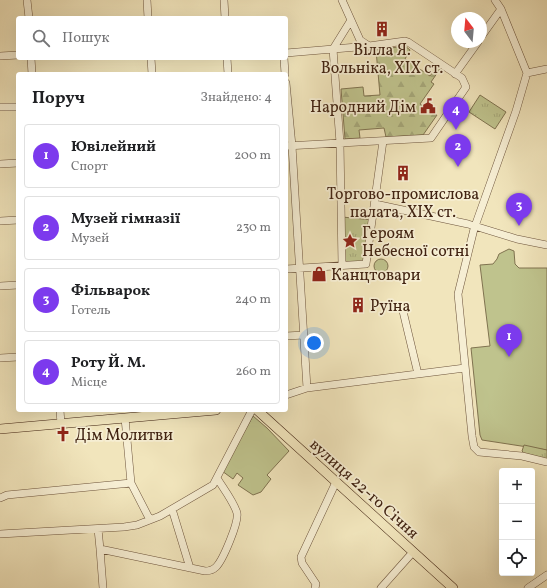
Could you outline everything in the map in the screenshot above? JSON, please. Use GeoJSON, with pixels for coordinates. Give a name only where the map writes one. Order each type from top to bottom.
{"type":"FeatureCollection","features":[{"type":"Feature","properties":{"kind":"main road"},"geometry":{"type":"LineString","coordinates":[[0,429],[193,412]]}},
{"type":"Feature","properties":{"kind":"main road","name":"вулиця 22-го Січня"},"geometry":{"type":"LineString","coordinates":[[260,412],[453,588]]}},
{"type":"Feature","properties":{"kind":"street"},"geometry":{"type":"LineString","coordinates":[[27,0],[29,16]]}},
{"type":"Feature","properties":{"kind":"street"},"geometry":{"type":"LineString","coordinates":[[147,0],[148,16]]}},
{"type":"Feature","properties":{"kind":"street"},"geometry":{"type":"LineString","coordinates":[[224,0],[225,16]]}},
{"type":"Feature","properties":{"kind":"street"},"geometry":{"type":"LineString","coordinates":[[342,0],[360,40],[369,46]]}},
{"type":"Feature","properties":{"kind":"street"},"geometry":{"type":"LineString","coordinates":[[495,0],[501,9],[527,73],[516,111],[475,227],[458,294],[473,444],[476,450],[484,453],[525,456],[547,462]]}},
{"type":"Feature","properties":{"kind":"street"},"geometry":{"type":"LineString","coordinates":[[487,29],[501,9]]}},
{"type":"Feature","properties":{"kind":"street"},"geometry":{"type":"LineString","coordinates":[[342,265],[340,143],[333,49],[351,20]]}},
{"type":"Feature","properties":{"kind":"street"},"geometry":{"type":"LineString","coordinates":[[288,53],[369,46],[405,41],[463,80],[466,87],[431,138],[289,146]]}},
{"type":"Feature","properties":{"kind":"street"},"geometry":{"type":"LineString","coordinates":[[455,74],[474,48]]}},
{"type":"Feature","properties":{"kind":"street"},"geometry":{"type":"LineString","coordinates":[[0,56],[16,55]]}},
{"type":"Feature","properties":{"kind":"street"},"geometry":{"type":"LineString","coordinates":[[31,60],[32,72]]}},
{"type":"Feature","properties":{"kind":"street"},"geometry":{"type":"LineString","coordinates":[[151,60],[152,72]]}},
{"type":"Feature","properties":{"kind":"street"},"geometry":{"type":"LineString","coordinates":[[227,60],[228,72]]}},
{"type":"Feature","properties":{"kind":"street"},"geometry":{"type":"LineString","coordinates":[[284,60],[285,72]]}},
{"type":"Feature","properties":{"kind":"street"},"geometry":{"type":"LineString","coordinates":[[527,73],[547,69]]}},
{"type":"Feature","properties":{"kind":"street"},"geometry":{"type":"LineString","coordinates":[[0,107],[16,107]]}},
{"type":"Feature","properties":{"kind":"street"},"geometry":{"type":"LineString","coordinates":[[288,125],[300,268],[307,388]]}},
{"type":"Feature","properties":{"kind":"street"},"geometry":{"type":"LineString","coordinates":[[288,269],[366,264],[383,141]]}},
{"type":"Feature","properties":{"kind":"street"},"geometry":{"type":"LineString","coordinates":[[0,164],[16,163]]}},
{"type":"Feature","properties":{"kind":"street"},"geometry":{"type":"LineString","coordinates":[[375,204],[547,245]]}},
{"type":"Feature","properties":{"kind":"street"},"geometry":{"type":"LineString","coordinates":[[0,221],[16,220]]}},
{"type":"Feature","properties":{"kind":"street"},"geometry":{"type":"LineString","coordinates":[[0,286],[16,285]]}},
{"type":"Feature","properties":{"kind":"street"},"geometry":{"type":"LineString","coordinates":[[402,307],[418,374]]}},
{"type":"Feature","properties":{"kind":"street"},"geometry":{"type":"LineString","coordinates":[[288,336],[304,335]]}},
{"type":"Feature","properties":{"kind":"street"},"geometry":{"type":"LineString","coordinates":[[0,358],[16,357]]}},
{"type":"Feature","properties":{"kind":"street"},"geometry":{"type":"LineString","coordinates":[[288,394],[307,388],[465,368]]}},
{"type":"Feature","properties":{"kind":"street"},"geometry":{"type":"LineString","coordinates":[[60,412],[61,424]]}},
{"type":"Feature","properties":{"kind":"street"},"geometry":{"type":"LineString","coordinates":[[0,534],[124,527],[137,525],[150,520],[172,509],[212,485],[251,412]]}},
{"type":"Feature","properties":{"kind":"street"},"geometry":{"type":"LineString","coordinates":[[125,418],[131,483],[150,520]]}},
{"type":"Feature","properties":{"kind":"street"},"geometry":{"type":"LineString","coordinates":[[100,549],[205,571],[212,570],[222,558],[238,514],[236,508],[217,478]]}},
{"type":"Feature","properties":{"kind":"street"},"geometry":{"type":"LineString","coordinates":[[315,588],[316,584],[302,563],[301,557],[336,482]]}},
{"type":"Feature","properties":{"kind":"street"},"geometry":{"type":"LineString","coordinates":[[0,498],[7,495],[131,483]]}},
{"type":"Feature","properties":{"kind":"street"},"geometry":{"type":"LineString","coordinates":[[172,509],[190,568]]}},
{"type":"Feature","properties":{"kind":"street"},"geometry":{"type":"LineString","coordinates":[[98,529],[102,588]]}},
{"type":"Feature","properties":{"kind":"street"},"geometry":{"type":"LineString","coordinates":[[381,588],[413,552]]}},
{"type":"Feature","properties":{"kind":"street"},"geometry":{"type":"LineString","coordinates":[[528,588],[547,575]]}},
{"type":"Feature","properties":{"kind":"green space"},"geometry":{"type":"Polygon","coordinates":[[[405,46],[410,50],[405,59],[430,76],[436,67],[440,69],[431,82],[434,84],[420,104],[437,115],[423,135],[386,137],[384,128],[359,130],[360,138],[345,139],[341,89],[363,87],[364,96],[380,95],[376,50],[405,46]]]}},
{"type":"Feature","properties":{"kind":"green space"},"geometry":{"type":"Polygon","coordinates":[[[480,95],[506,112],[495,129],[469,112],[480,95]]]}},
{"type":"Feature","properties":{"kind":"green space"},"geometry":{"type":"Polygon","coordinates":[[[342,217],[373,220],[366,264],[342,265],[342,217]]]}},
{"type":"Feature","properties":{"kind":"green space"},"geometry":{"type":"Polygon","coordinates":[[[509,249],[514,251],[515,264],[519,268],[547,268],[547,450],[482,440],[480,435],[471,348],[490,346],[480,265],[493,264],[499,254],[509,249]]]}},
{"type":"Feature","properties":{"kind":"green space"},"geometry":{"type":"Polygon","coordinates":[[[378,259],[384,259],[388,263],[388,269],[384,273],[378,273],[374,269],[374,263],[378,259]]]}},
{"type":"Feature","properties":{"kind":"green space"},"geometry":{"type":"Polygon","coordinates":[[[253,416],[289,451],[267,475],[271,479],[261,492],[253,495],[238,485],[243,478],[237,473],[233,479],[222,471],[253,416]]]}},
{"type":"Feature","properties":{"kind":"green space"},"geometry":{"type":"Polygon","coordinates":[[[524,445],[547,450],[547,461],[526,455],[522,451],[524,445]]]}},
{"type":"Feature","properties":{"kind":"place","name":"Вілла Я. Вольніка, XIX ст."},"geometry":{"type":"Point","coordinates":[382,29]}},
{"type":"Feature","properties":{"kind":"place","name":"Народний Дім"},"geometry":{"type":"Point","coordinates":[428,106]}},
{"type":"Feature","properties":{"kind":"place","name":"Роту Й. М."},"geometry":{"type":"Point","coordinates":[456,130]}},
{"type":"Feature","properties":{"kind":"place","name":"Музей гімназії"},"geometry":{"type":"Point","coordinates":[458,167]}},
{"type":"Feature","properties":{"kind":"place","name":"Торгово-промислова палата, XIX ст."},"geometry":{"type":"Point","coordinates":[403,173]}},
{"type":"Feature","properties":{"kind":"place","name":"Фільварок"},"geometry":{"type":"Point","coordinates":[519,226]}},
{"type":"Feature","properties":{"kind":"place","name":"Героям Небесної сотні"},"geometry":{"type":"Point","coordinates":[350,241]}},
{"type":"Feature","properties":{"kind":"place","name":"Канцтовари"},"geometry":{"type":"Point","coordinates":[319,274]}},
{"type":"Feature","properties":{"kind":"place","name":"Руїна"},"geometry":{"type":"Point","coordinates":[358,305]}},
{"type":"Feature","properties":{"kind":"place","name":"Ювілейний"},"geometry":{"type":"Point","coordinates":[509,357]}},
{"type":"Feature","properties":{"kind":"place","name":"Дім Молитви"},"geometry":{"type":"Point","coordinates":[63,434]}}]}
